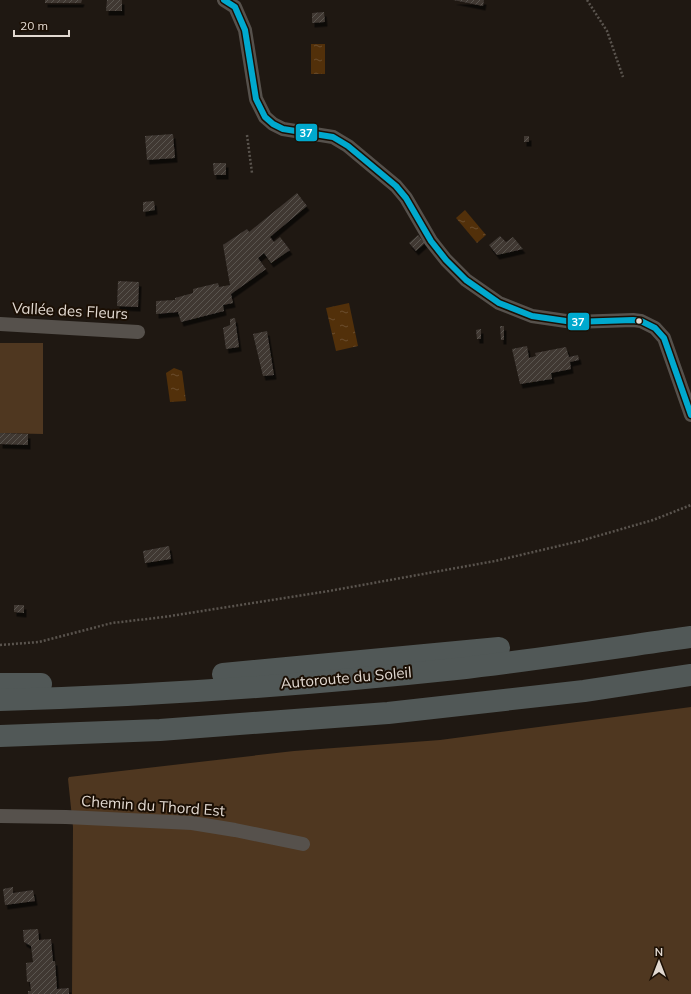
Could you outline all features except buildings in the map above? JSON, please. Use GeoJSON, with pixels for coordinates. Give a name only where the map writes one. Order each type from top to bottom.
{"type":"FeatureCollection","features":[{"type":"Feature","properties":{"kind":"highway"},"geometry":{"type":"LineString","coordinates":[[0,684],[40,684],[180,677],[267,670],[465,652],[592,638],[691,624]]}},
{"type":"Feature","properties":{"kind":"highway","name":"Autoroute du Soleil"},"geometry":{"type":"LineString","coordinates":[[0,700],[181,692],[321,682],[457,668],[593,651],[691,636]]}},
{"type":"Feature","properties":{"kind":"highway"},"geometry":{"type":"LineString","coordinates":[[0,736],[160,730],[388,713],[584,691],[691,675]]}},
{"type":"Feature","properties":{"kind":"street"},"geometry":{"type":"LineString","coordinates":[[224,0],[235,7],[245,30],[256,99],[265,117],[273,124],[283,129],[333,137],[348,146],[396,186],[406,198],[431,241],[446,260],[466,280],[499,303],[532,316],[551,320],[573,322],[633,320],[648,324],[655,328],[664,338],[691,415]]}},
{"type":"Feature","properties":{"kind":"street","name":"Vallée des Fleurs"},"geometry":{"type":"LineString","coordinates":[[0,324],[138,332]]}},
{"type":"Feature","properties":{"kind":"street","name":"Chemin du Thord Est"},"geometry":{"type":"LineString","coordinates":[[0,816],[66,816],[192,823],[303,844]]}},
{"type":"Feature","properties":{"kind":"path"},"geometry":{"type":"LineString","coordinates":[[587,0],[607,31],[623,76]]}},
{"type":"Feature","properties":{"kind":"path"},"geometry":{"type":"LineString","coordinates":[[247,135],[252,172]]}},
{"type":"Feature","properties":{"kind":"path"},"geometry":{"type":"LineString","coordinates":[[0,645],[39,642],[112,623],[164,617],[329,591],[495,561],[580,541],[653,520],[691,504]]}},
{"type":"Feature","properties":{"kind":"shaded area"},"geometry":{"type":"Polygon","coordinates":[[[0,343],[43,343],[43,434],[0,433],[0,343]]]}},
{"type":"Feature","properties":{"kind":"shaded area"},"geometry":{"type":"Polygon","coordinates":[[[691,707],[691,994],[72,994],[73,827],[69,777],[294,751],[440,740],[691,707]]]}},
{"type":"Feature","properties":{"kind":"water"},"geometry":{"type":"Polygon","coordinates":[[[311,44],[325,44],[325,74],[311,74],[311,44]]]}},
{"type":"Feature","properties":{"kind":"water"},"geometry":{"type":"Polygon","coordinates":[[[465,210],[486,235],[477,243],[456,218],[465,210]]]}},
{"type":"Feature","properties":{"kind":"water"},"geometry":{"type":"Polygon","coordinates":[[[349,303],[358,346],[336,351],[326,308],[349,303]]]}},
{"type":"Feature","properties":{"kind":"water"},"geometry":{"type":"Polygon","coordinates":[[[174,368],[182,371],[186,401],[170,402],[166,373],[174,368]]]}},
{"type":"Feature","properties":{"kind":"transit line","name":"37"},"geometry":{"type":"LineString","coordinates":[[224,0],[235,7],[245,30],[256,99],[265,117],[273,124],[283,129],[333,137],[348,146],[396,186],[406,198],[431,241],[446,260],[466,280],[499,303],[532,316],[573,322],[633,320],[641,321],[655,328],[664,338],[691,415]]}}]}
